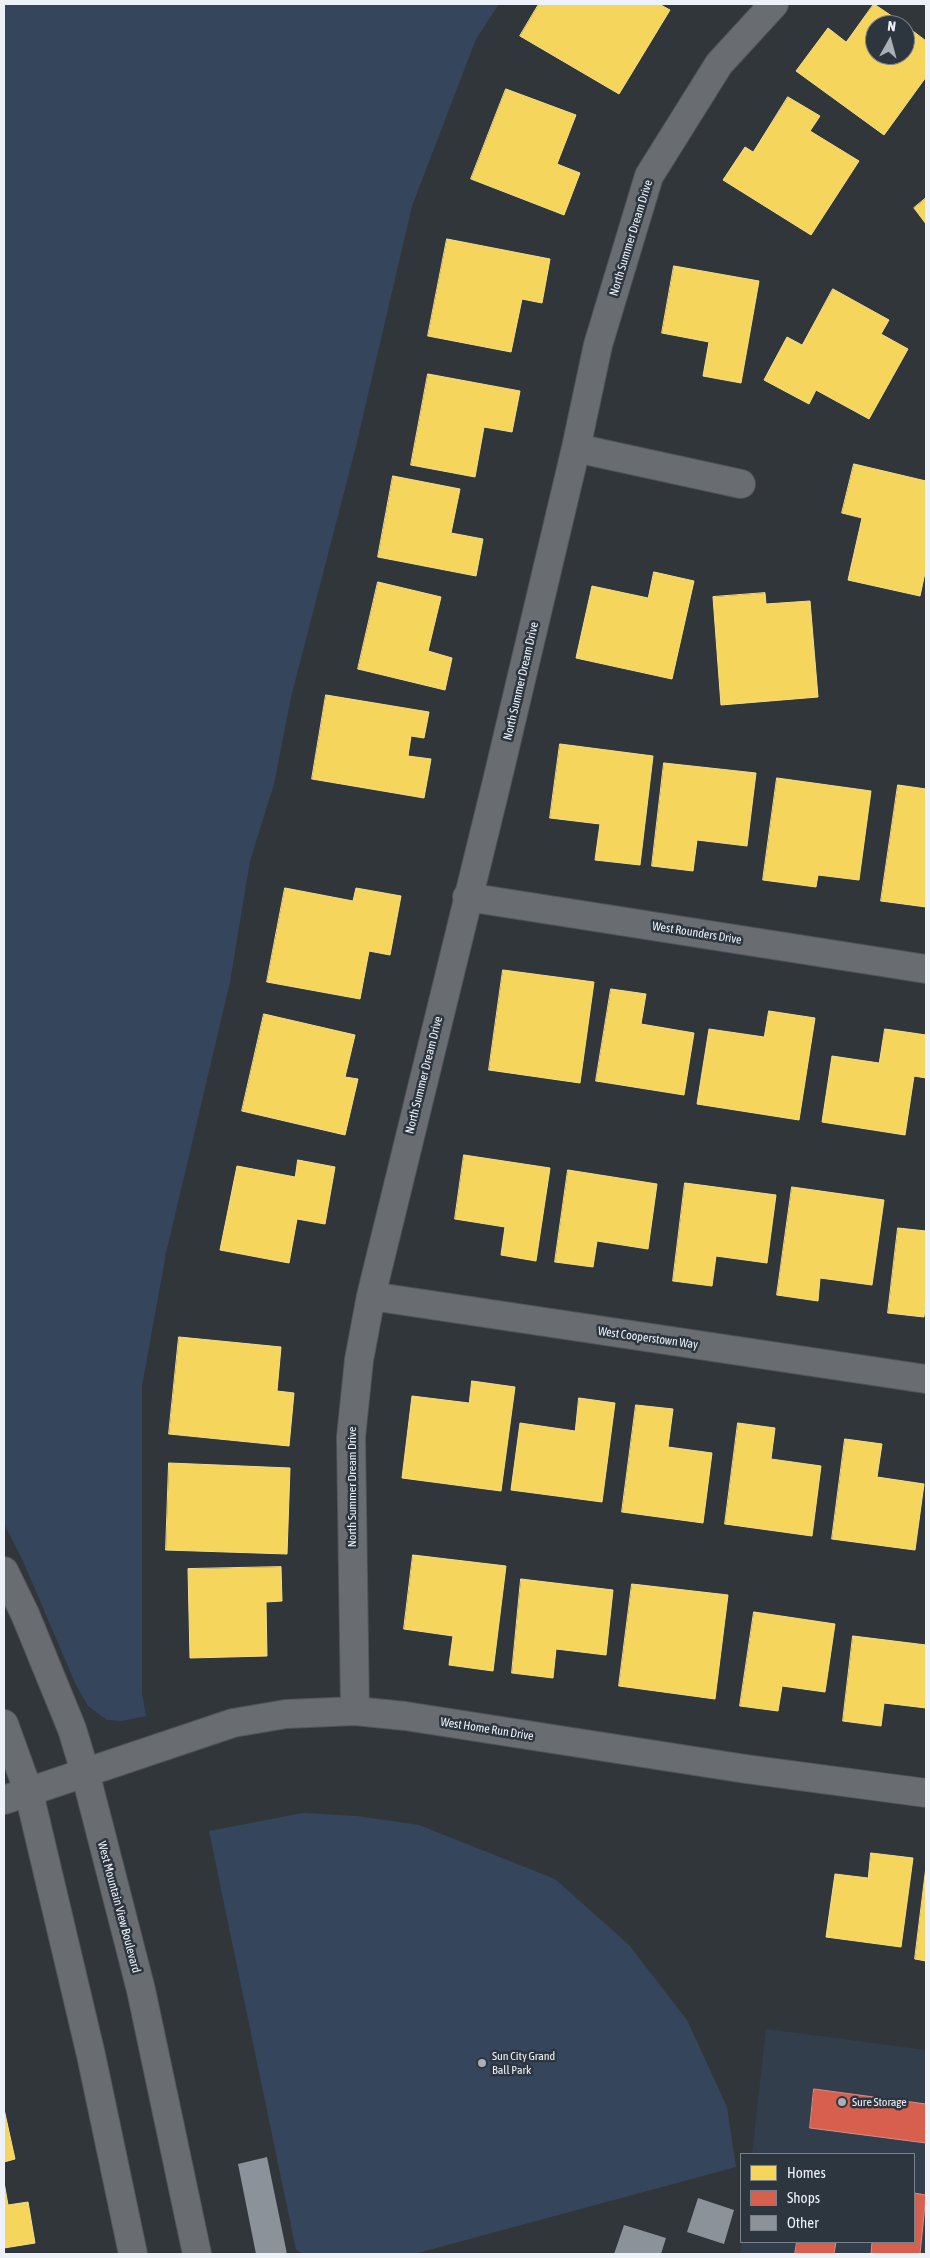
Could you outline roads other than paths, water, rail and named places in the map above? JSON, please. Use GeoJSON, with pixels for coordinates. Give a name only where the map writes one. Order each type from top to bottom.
{"type":"FeatureCollection","features":[{"type":"Feature","properties":{"kind":"street","name":"North Summer Dream Drive"},"geometry":{"type":"LineString","coordinates":[[355,1711],[351,1437],[359,1360],[371,1296],[576,448],[598,345],[649,176],[718,64],[774,4]]}},
{"type":"Feature","properties":{"kind":"street"},"geometry":{"type":"LineString","coordinates":[[576,448],[741,484]]}},
{"type":"Feature","properties":{"kind":"street","name":"West Rounders Drive"},"geometry":{"type":"LineString","coordinates":[[467,897],[926,969]]}},
{"type":"Feature","properties":{"kind":"street","name":"West Cooperstown Way"},"geometry":{"type":"LineString","coordinates":[[371,1296],[926,1379]]}},
{"type":"Feature","properties":{"kind":"street","name":"West Mountain View Boulevard"},"geometry":{"type":"LineString","coordinates":[[4,1572],[25,1614],[68,1720],[85,1772],[141,1990],[197,2254]]}},
{"type":"Feature","properties":{"kind":"street","name":"West Home Run Drive"},"geometry":{"type":"LineString","coordinates":[[16,1796],[232,1723],[286,1714],[355,1711],[405,1716],[746,1769],[926,1793]]}},
{"type":"Feature","properties":{"kind":"street"},"geometry":{"type":"LineString","coordinates":[[4,1724],[16,1796],[91,2055],[133,2254]]}},
{"type":"Feature","properties":{"kind":"place","name":"Sun City Grand Ball Park"},"geometry":{"type":"Point","coordinates":[482,2063]}},
{"type":"Feature","properties":{"kind":"place","name":"Sure Storage"},"geometry":{"type":"Point","coordinates":[842,2102]}}]}
